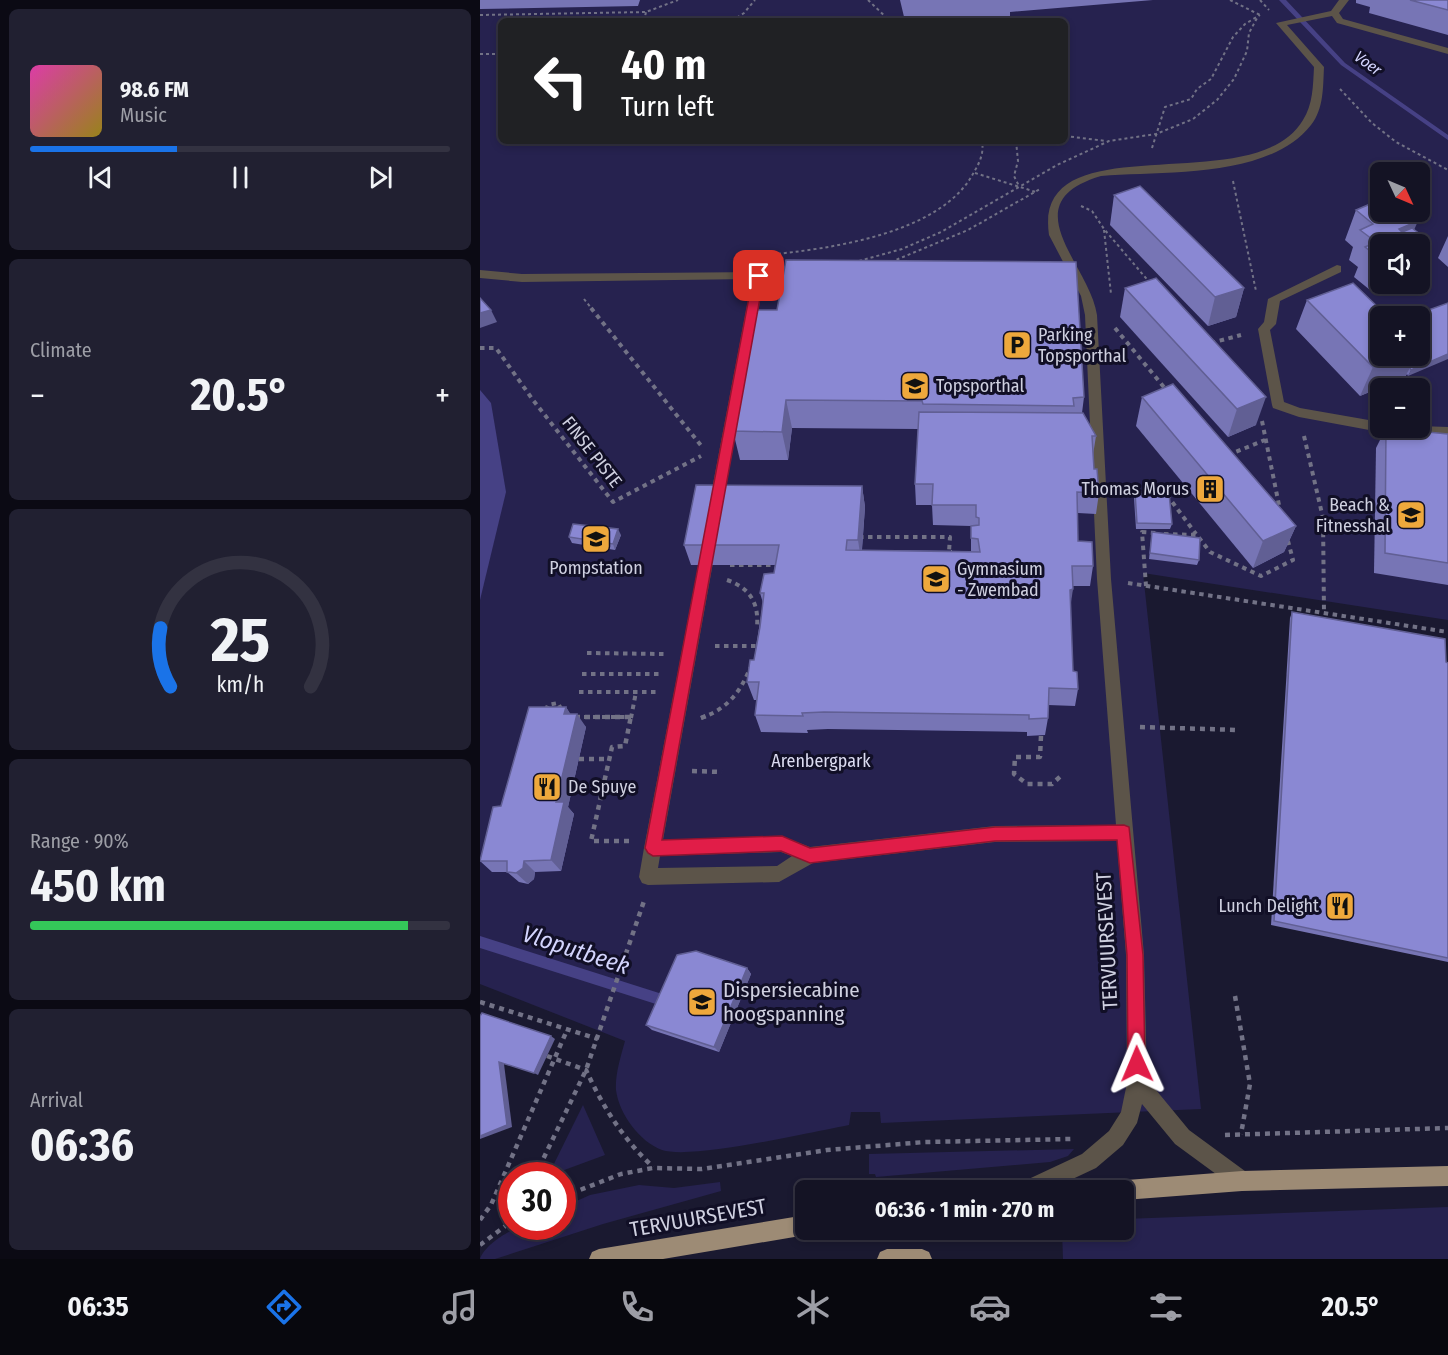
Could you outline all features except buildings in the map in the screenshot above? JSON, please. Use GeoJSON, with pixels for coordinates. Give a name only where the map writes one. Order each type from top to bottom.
{"type":"FeatureCollection","features":[{"type":"Feature","properties":{"kind":"main road"},"geometry":{"type":"LineString","coordinates":[[1134,1189],[1242,1181],[1448,1176]]}},
{"type":"Feature","properties":{"kind":"main road","name":"TERVUURSEVEST"},"geometry":{"type":"LineString","coordinates":[[599,1259],[795,1227]]}},
{"type":"Feature","properties":{"kind":"main road"},"geometry":{"type":"LineString","coordinates":[[887,1259],[922,1259]]}},
{"type":"Feature","properties":{"kind":"street"},"geometry":{"type":"LineString","coordinates":[[1056,198],[1066,187],[1083,178],[1100,173],[1230,163],[1255,158],[1277,149],[1304,126],[1318,96],[1318,68],[1281,23],[1334,13],[1344,0]]}},
{"type":"Feature","properties":{"kind":"street"},"geometry":{"type":"LineString","coordinates":[[1334,13],[1340,21],[1448,51]]}},
{"type":"Feature","properties":{"kind":"street","name":"TERVUURSEVEST"},"geometry":{"type":"LineString","coordinates":[[1048,1180],[1089,1161],[1116,1138],[1130,1116],[1137,1083],[1135,955],[1104,579],[1091,346],[1092,315],[1086,295],[1055,238],[1051,225],[1056,198]]}},
{"type":"Feature","properties":{"kind":"street"},"geometry":{"type":"LineString","coordinates":[[1337,269],[1274,299],[1270,324],[1264,329],[1278,405],[1299,412],[1370,425]]}},
{"type":"Feature","properties":{"kind":"street"},"geometry":{"type":"LineString","coordinates":[[480,274],[522,278],[759,276],[648,877],[779,874],[810,855],[995,834],[1124,833]]}},
{"type":"Feature","properties":{"kind":"street"},"geometry":{"type":"LineString","coordinates":[[1430,431],[1448,432]]}},
{"type":"Feature","properties":{"kind":"street"},"geometry":{"type":"LineString","coordinates":[[654,845],[782,844],[810,855]]}},
{"type":"Feature","properties":{"kind":"street"},"geometry":{"type":"LineString","coordinates":[[1137,1083],[1182,1137],[1242,1181]]}},
{"type":"Feature","properties":{"kind":"path"},"geometry":{"type":"LineString","coordinates":[[480,15],[646,12],[678,0]]}},
{"type":"Feature","properties":{"kind":"path"},"geometry":{"type":"LineString","coordinates":[[736,18],[755,0]]}},
{"type":"Feature","properties":{"kind":"path"},"geometry":{"type":"LineString","coordinates":[[868,0],[887,18]]}},
{"type":"Feature","properties":{"kind":"path"},"geometry":{"type":"LineString","coordinates":[[1230,0],[1260,15]]}},
{"type":"Feature","properties":{"kind":"path"},"geometry":{"type":"LineString","coordinates":[[1260,0],[1271,12]]}},
{"type":"Feature","properties":{"kind":"path"},"geometry":{"type":"LineString","coordinates":[[645,18],[646,12]]}},
{"type":"Feature","properties":{"kind":"path"},"geometry":{"type":"LineString","coordinates":[[1068,136],[1109,141],[1156,134],[1193,119],[1226,90],[1234,79],[1247,51],[1249,33],[1260,15]]}},
{"type":"Feature","properties":{"kind":"path"},"geometry":{"type":"LineString","coordinates":[[1156,134],[1165,107],[1191,99],[1197,89],[1211,78],[1233,37],[1245,24],[1260,15]]}},
{"type":"Feature","properties":{"kind":"path"},"geometry":{"type":"LineString","coordinates":[[480,54],[498,54]]}},
{"type":"Feature","properties":{"kind":"path"},"geometry":{"type":"LineString","coordinates":[[1318,68],[1372,123],[1396,142],[1448,171]]}},
{"type":"Feature","properties":{"kind":"path"},"geometry":{"type":"LineString","coordinates":[[852,263],[882,256],[931,237],[1057,165],[1109,141]]}},
{"type":"Feature","properties":{"kind":"path"},"geometry":{"type":"LineString","coordinates":[[757,256],[823,249],[907,225],[950,201],[969,184],[984,148],[983,144]]}},
{"type":"Feature","properties":{"kind":"path"},"geometry":{"type":"LineString","coordinates":[[1016,144],[1018,161],[1014,176],[1020,186]]}},
{"type":"Feature","properties":{"kind":"path"},"geometry":{"type":"LineString","coordinates":[[1204,345],[1264,329],[1230,163]]}},
{"type":"Feature","properties":{"kind":"path"},"geometry":{"type":"LineString","coordinates":[[975,173],[1020,186]]}},
{"type":"Feature","properties":{"kind":"path"},"geometry":{"type":"LineString","coordinates":[[1056,198],[1092,211],[1104,229],[1158,292]]}},
{"type":"Feature","properties":{"kind":"path"},"geometry":{"type":"LineString","coordinates":[[1104,229],[1111,295]]}},
{"type":"Feature","properties":{"kind":"path"},"geometry":{"type":"LineString","coordinates":[[883,265],[930,248]]}},
{"type":"Feature","properties":{"kind":"path","name":"FINSE PISTE"},"geometry":{"type":"LineString","coordinates":[[480,348],[496,348],[532,400],[613,502],[707,453],[566,277]]}},
{"type":"Feature","properties":{"kind":"path"},"geometry":{"type":"LineString","coordinates":[[1114,317],[1115,328],[1168,393]]}},
{"type":"Feature","properties":{"kind":"path"},"geometry":{"type":"LineString","coordinates":[[1261,411],[1281,513]]}},
{"type":"Feature","properties":{"kind":"path"},"geometry":{"type":"LineString","coordinates":[[1299,412],[1323,518],[1324,613]]}},
{"type":"Feature","properties":{"kind":"path"},"geometry":{"type":"LineString","coordinates":[[1222,457],[1265,440]]}},
{"type":"Feature","properties":{"kind":"path"},"geometry":{"type":"LineString","coordinates":[[1167,494],[1210,552],[1261,576],[1293,560],[1285,532]]}},
{"type":"Feature","properties":{"kind":"path"},"geometry":{"type":"LineString","coordinates":[[1146,586],[1142,532],[1197,535]]}},
{"type":"Feature","properties":{"kind":"path"},"geometry":{"type":"LineString","coordinates":[[849,536],[950,537],[950,552],[960,553]]}},
{"type":"Feature","properties":{"kind":"path"},"geometry":{"type":"LineString","coordinates":[[704,572],[784,565]]}},
{"type":"Feature","properties":{"kind":"path"},"geometry":{"type":"LineString","coordinates":[[704,572],[742,585],[750,593],[759,615],[757,627]]}},
{"type":"Feature","properties":{"kind":"path"},"geometry":{"type":"LineString","coordinates":[[1104,579],[1448,632]]}},
{"type":"Feature","properties":{"kind":"path"},"geometry":{"type":"LineString","coordinates":[[716,646],[765,646]]}},
{"type":"Feature","properties":{"kind":"path"},"geometry":{"type":"LineString","coordinates":[[587,653],[689,654]]}},
{"type":"Feature","properties":{"kind":"path"},"geometry":{"type":"LineString","coordinates":[[677,720],[691,721],[721,709],[743,689],[750,668]]}},
{"type":"Feature","properties":{"kind":"path"},"geometry":{"type":"LineString","coordinates":[[582,674],[685,674]]}},
{"type":"Feature","properties":{"kind":"path"},"geometry":{"type":"LineString","coordinates":[[579,692],[682,693]]}},
{"type":"Feature","properties":{"kind":"path"},"geometry":{"type":"LineString","coordinates":[[636,692],[625,746],[612,747],[591,841],[654,845]]}},
{"type":"Feature","properties":{"kind":"path"},"geometry":{"type":"LineString","coordinates":[[544,717],[546,708],[552,703],[558,703],[561,709]]}},
{"type":"Feature","properties":{"kind":"path"},"geometry":{"type":"LineString","coordinates":[[566,717],[631,717]]}},
{"type":"Feature","properties":{"kind":"path"},"geometry":{"type":"LineString","coordinates":[[1116,726],[1239,730]]}},
{"type":"Feature","properties":{"kind":"path"},"geometry":{"type":"LineString","coordinates":[[1041,736],[1040,758],[1015,757],[1014,774],[1028,784],[1052,784],[1062,775]]}},
{"type":"Feature","properties":{"kind":"path"},"geometry":{"type":"LineString","coordinates":[[579,759],[609,759]]}},
{"type":"Feature","properties":{"kind":"path"},"geometry":{"type":"LineString","coordinates":[[542,1162],[586,1070],[640,918]]}},
{"type":"Feature","properties":{"kind":"path"},"geometry":{"type":"LineString","coordinates":[[1235,996],[1250,1084],[1241,1135]]}},
{"type":"Feature","properties":{"kind":"path"},"geometry":{"type":"LineString","coordinates":[[480,1002],[598,1039]]}},
{"type":"Feature","properties":{"kind":"path"},"geometry":{"type":"LineString","coordinates":[[480,1220],[491,1205],[567,1030]]}},
{"type":"Feature","properties":{"kind":"path"},"geometry":{"type":"LineString","coordinates":[[547,1056],[586,1070],[608,1115],[634,1151],[653,1168]]}},
{"type":"Feature","properties":{"kind":"path"},"geometry":{"type":"LineString","coordinates":[[1217,1135],[1448,1128]]}},
{"type":"Feature","properties":{"kind":"path"},"geometry":{"type":"LineString","coordinates":[[576,1192],[621,1174],[653,1168],[702,1169],[827,1150],[925,1142],[1073,1139]]}},
{"type":"Feature","properties":{"kind":"path"},"geometry":{"type":"LineString","coordinates":[[480,1245],[498,1232]]}},
{"type":"Feature","properties":{"kind":"green space","name":"Arenbergpark"},"geometry":{"type":"Polygon","coordinates":[[[480,0],[1448,0],[1448,620],[1143,573],[1201,1109],[881,1123],[880,1112],[851,1112],[849,1125],[752,1144],[677,1152],[662,1150],[646,1141],[626,1117],[616,1090],[625,1041],[480,984],[480,0]]]}},
{"type":"Feature","properties":{"kind":"green space"},"geometry":{"type":"Polygon","coordinates":[[[583,1105],[605,1155],[576,1166],[576,1162],[555,1162],[583,1105]]]}},
{"type":"Feature","properties":{"kind":"green space"},"geometry":{"type":"Polygon","coordinates":[[[1074,1149],[1068,1156],[1050,1162],[876,1177],[875,1174],[869,1174],[869,1154],[1074,1149]]]}},
{"type":"Feature","properties":{"kind":"green space"},"geometry":{"type":"Polygon","coordinates":[[[720,1182],[721,1191],[576,1233],[576,1201],[590,1195],[639,1185],[674,1188],[720,1182]]]}},
{"type":"Feature","properties":{"kind":"green space"},"geometry":{"type":"Polygon","coordinates":[[[1448,1207],[1448,1259],[1063,1259],[1062,1240],[1134,1240],[1134,1219],[1448,1207]]]}},
{"type":"Feature","properties":{"kind":"green space"},"geometry":{"type":"Polygon","coordinates":[[[498,1239],[554,1240],[495,1259],[480,1259],[498,1239]]]}},
{"type":"Feature","properties":{"kind":"shaded area"},"geometry":{"type":"Polygon","coordinates":[[[480,390],[491,403],[506,492],[480,600],[480,390]]]}},
{"type":"Feature","properties":{"kind":"waterway","name":"Voer"},"geometry":{"type":"LineString","coordinates":[[1282,0],[1343,64],[1448,138]]}},
{"type":"Feature","properties":{"kind":"waterway","name":"Vloputbeek"},"geometry":{"type":"LineString","coordinates":[[480,942],[659,999]]}},
{"type":"Feature","properties":{"kind":"place","name":"Parking Topsporthal"},"geometry":{"type":"Point","coordinates":[1017,345]}},
{"type":"Feature","properties":{"kind":"place","name":"Topsporthal"},"geometry":{"type":"Point","coordinates":[915,386]}},
{"type":"Feature","properties":{"kind":"place","name":"Thomas Morus"},"geometry":{"type":"Point","coordinates":[1210,489]}},
{"type":"Feature","properties":{"kind":"place","name":"Beach & Fitnesshal"},"geometry":{"type":"Point","coordinates":[1411,515]}},
{"type":"Feature","properties":{"kind":"place","name":"Pompstation"},"geometry":{"type":"Point","coordinates":[596,539]}},
{"type":"Feature","properties":{"kind":"place","name":"Gymnasium - Zwembad"},"geometry":{"type":"Point","coordinates":[936,579]}},
{"type":"Feature","properties":{"kind":"place","name":"De Spuye"},"geometry":{"type":"Point","coordinates":[547,787]}},
{"type":"Feature","properties":{"kind":"place","name":"Lunch Delight"},"geometry":{"type":"Point","coordinates":[1340,906]}},
{"type":"Feature","properties":{"kind":"place","name":"Dispersiecabine hoogspanning"},"geometry":{"type":"Point","coordinates":[702,1002]}},
{"type":"Feature","properties":{"kind":"route"},"geometry":{"type":"LineString","coordinates":[[759,276],[653,848],[782,844],[810,855],[995,834],[1124,833],[1135,955],[1137,1064]]}}]}
